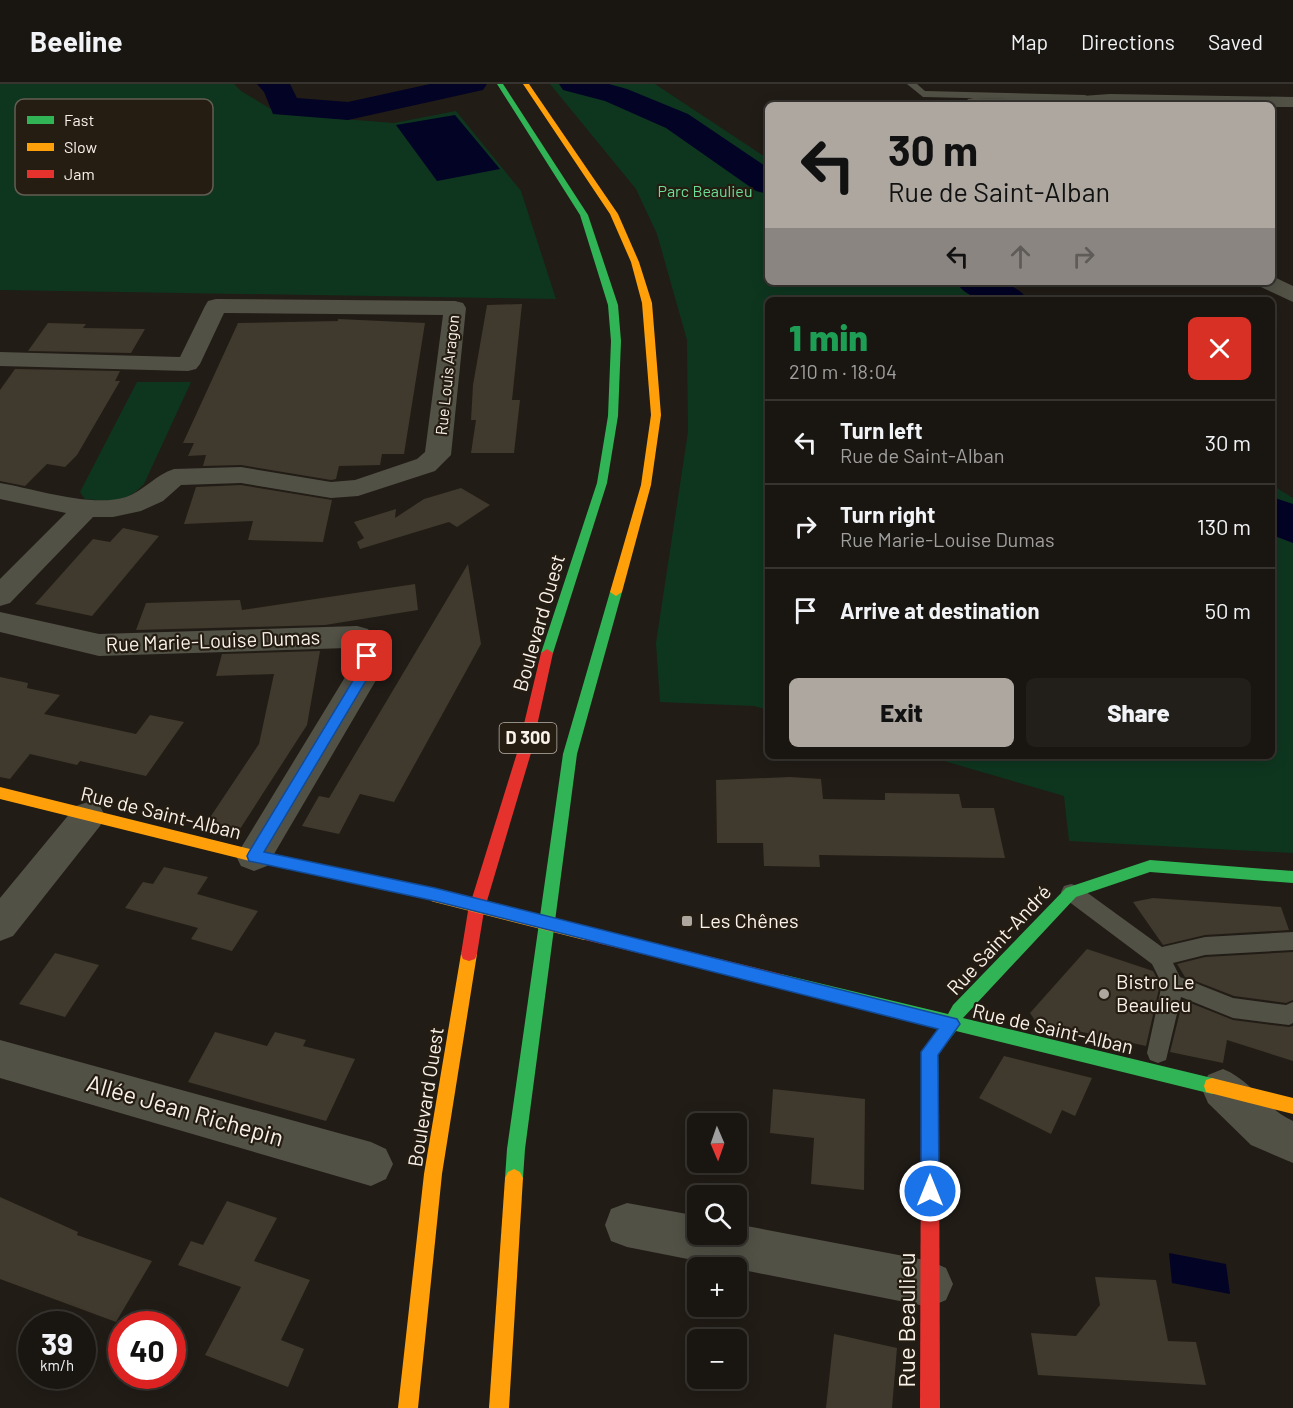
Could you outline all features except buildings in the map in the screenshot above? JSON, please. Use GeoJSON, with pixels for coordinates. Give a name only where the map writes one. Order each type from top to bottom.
{"type":"FeatureCollection","features":[{"type":"Feature","properties":{"kind":"main road","name":"D 300"},"geometry":{"type":"LineString","coordinates":[[499,1408],[516,1149],[570,754],[646,485],[656,415],[647,303],[635,262],[614,214],[529,88]]}},
{"type":"Feature","properties":{"kind":"main road","name":"Boulevard Ouest"},"geometry":{"type":"LineString","coordinates":[[408,1408],[433,1173],[476,912],[524,753],[549,646],[602,483],[613,416],[616,340],[613,305],[584,216],[503,89]]}},
{"type":"Feature","properties":{"kind":"main road","name":"Rue de Saint-Alban"},"geometry":{"type":"LineString","coordinates":[[0,793],[254,856],[435,895],[952,1024],[1293,1106]]}},
{"type":"Feature","properties":{"kind":"main road","name":"Rue Saint-André"},"geometry":{"type":"LineString","coordinates":[[952,1024],[959,1010],[1071,892],[1150,866],[1293,877]]}},
{"type":"Feature","properties":{"kind":"main road","name":"Rue Beaulieu"},"geometry":{"type":"LineString","coordinates":[[930,1408],[930,1052],[952,1024]]}},
{"type":"Feature","properties":{"kind":"street"},"geometry":{"type":"LineString","coordinates":[[1068,102],[1110,99],[1293,102]]}},
{"type":"Feature","properties":{"kind":"street"},"geometry":{"type":"LineString","coordinates":[[1275,285],[1293,295]]}},
{"type":"Feature","properties":{"kind":"street","name":"Rue Louis Aragon"},"geometry":{"type":"LineString","coordinates":[[0,359],[188,364],[216,306],[455,308],[438,455],[426,465],[358,488],[330,490],[241,475],[174,477],[153,495],[131,505],[86,508]]}},
{"type":"Feature","properties":{"kind":"street"},"geometry":{"type":"LineString","coordinates":[[0,491],[86,508]]}},
{"type":"Feature","properties":{"kind":"street"},"geometry":{"type":"LineString","coordinates":[[0,596],[86,508]]}},
{"type":"Feature","properties":{"kind":"street","name":"Rue Marie-Louise Dumas"},"geometry":{"type":"LineString","coordinates":[[0,622],[99,645],[357,638],[367,656],[366,669],[254,856]]}},
{"type":"Feature","properties":{"kind":"street"},"geometry":{"type":"LineString","coordinates":[[0,925],[88,816]]}},
{"type":"Feature","properties":{"kind":"street","name":"Allée Jean Richepin"},"geometry":{"type":"LineString","coordinates":[[0,1059],[371,1164]]}},
{"type":"Feature","properties":{"kind":"street"},"geometry":{"type":"LineString","coordinates":[[1223,1089],[1266,1130],[1293,1142]]}},
{"type":"Feature","properties":{"kind":"street"},"geometry":{"type":"LineString","coordinates":[[627,1225],[930,1284]]}},
{"type":"Feature","properties":{"kind":"lane"},"geometry":{"type":"LineString","coordinates":[[912,84],[923,94],[1110,99]]}},
{"type":"Feature","properties":{"kind":"lane"},"geometry":{"type":"LineString","coordinates":[[1071,892],[1159,957],[1173,984],[1158,1053]]}},
{"type":"Feature","properties":{"kind":"lane"},"geometry":{"type":"LineString","coordinates":[[1159,957],[1205,946],[1293,941]]}},
{"type":"Feature","properties":{"kind":"lane"},"geometry":{"type":"LineString","coordinates":[[1173,984],[1233,1008],[1289,1015],[1293,1012]]}},
{"type":"Feature","properties":{"kind":"green space"},"geometry":{"type":"Polygon","coordinates":[[[0,84],[234,84],[241,91],[279,114],[394,123],[456,111],[521,191],[556,299],[0,290],[0,84]]]}},
{"type":"Feature","properties":{"kind":"green space","name":"Parc Beaulieu"},"geometry":{"type":"Polygon","coordinates":[[[550,84],[655,84],[765,157],[765,285],[1005,285],[1023,297],[765,297],[765,709],[754,706],[660,702],[656,643],[688,432],[687,340],[657,234],[636,189],[550,84]]]}},
{"type":"Feature","properties":{"kind":"green space"},"geometry":{"type":"Polygon","coordinates":[[[137,382],[191,382],[144,484],[130,495],[117,500],[85,499],[80,492],[137,382]]]}},
{"type":"Feature","properties":{"kind":"green space"},"geometry":{"type":"Polygon","coordinates":[[[1275,487],[1293,498],[1293,853],[1069,841],[1064,796],[937,759],[1275,759],[1275,487]]]}},
{"type":"Feature","properties":{"kind":"water"},"geometry":{"type":"Polygon","coordinates":[[[455,115],[500,169],[437,181],[396,125],[455,115]]]}},
{"type":"Feature","properties":{"kind":"water"},"geometry":{"type":"Polygon","coordinates":[[[1169,1253],[1226,1264],[1230,1294],[1172,1283],[1169,1253]]]}},
{"type":"Feature","properties":{"kind":"waterway"},"geometry":{"type":"LineString","coordinates":[[272,84],[278,88],[284,107],[348,111],[472,84]]}},
{"type":"Feature","properties":{"kind":"waterway"},"geometry":{"type":"LineString","coordinates":[[574,84],[616,95],[677,121],[765,182]]}},
{"type":"Feature","properties":{"kind":"waterway"},"geometry":{"type":"LineString","coordinates":[[980,285],[1002,297]]}},
{"type":"Feature","properties":{"kind":"waterway"},"geometry":{"type":"LineString","coordinates":[[1275,514],[1293,527]]}},
{"type":"Feature","properties":{"kind":"traffic: fast"},"geometry":{"type":"LineString","coordinates":[[500,84],[584,215],[613,305],[616,341],[613,416],[602,483],[547,653]]}},
{"type":"Feature","properties":{"kind":"traffic: fast"},"geometry":{"type":"LineString","coordinates":[[514,1178],[516,1149],[570,754],[616,592]]}},
{"type":"Feature","properties":{"kind":"traffic: fast"},"geometry":{"type":"LineString","coordinates":[[930,1104],[930,1052],[952,1024],[959,1010],[1071,892],[1150,866],[1293,877]]}},
{"type":"Feature","properties":{"kind":"traffic: fast"},"geometry":{"type":"LineString","coordinates":[[781,981],[1212,1086]]}},
{"type":"Feature","properties":{"kind":"traffic: slow"},"geometry":{"type":"LineString","coordinates":[[526,84],[614,214],[635,262],[647,303],[656,415],[646,485],[616,592]]}},
{"type":"Feature","properties":{"kind":"traffic: slow"},"geometry":{"type":"LineString","coordinates":[[0,793],[254,856],[435,895]]}},
{"type":"Feature","properties":{"kind":"traffic: slow"},"geometry":{"type":"LineString","coordinates":[[435,895],[585,933]]}},
{"type":"Feature","properties":{"kind":"traffic: slow"},"geometry":{"type":"LineString","coordinates":[[408,1408],[433,1174],[469,954]]}},
{"type":"Feature","properties":{"kind":"traffic: slow"},"geometry":{"type":"LineString","coordinates":[[1212,1086],[1293,1106]]}},
{"type":"Feature","properties":{"kind":"traffic: slow"},"geometry":{"type":"LineString","coordinates":[[499,1408],[514,1178]]}},
{"type":"Feature","properties":{"kind":"traffic: jam"},"geometry":{"type":"LineString","coordinates":[[469,954],[476,911],[524,753],[547,653]]}},
{"type":"Feature","properties":{"kind":"traffic: jam"},"geometry":{"type":"LineString","coordinates":[[585,933],[781,981]]}},
{"type":"Feature","properties":{"kind":"traffic: jam"},"geometry":{"type":"LineString","coordinates":[[930,1104],[930,1408]]}},
{"type":"Feature","properties":{"kind":"place","name":"Les Chênes"},"geometry":{"type":"Point","coordinates":[687,921]}},
{"type":"Feature","properties":{"kind":"place","name":"Bistro Le Beaulieu"},"geometry":{"type":"Point","coordinates":[1104,994]}},
{"type":"Feature","properties":{"kind":"route"},"geometry":{"type":"LineString","coordinates":[[367,656],[366,669],[254,856],[435,895],[952,1024],[930,1052],[930,1191]]}}]}
